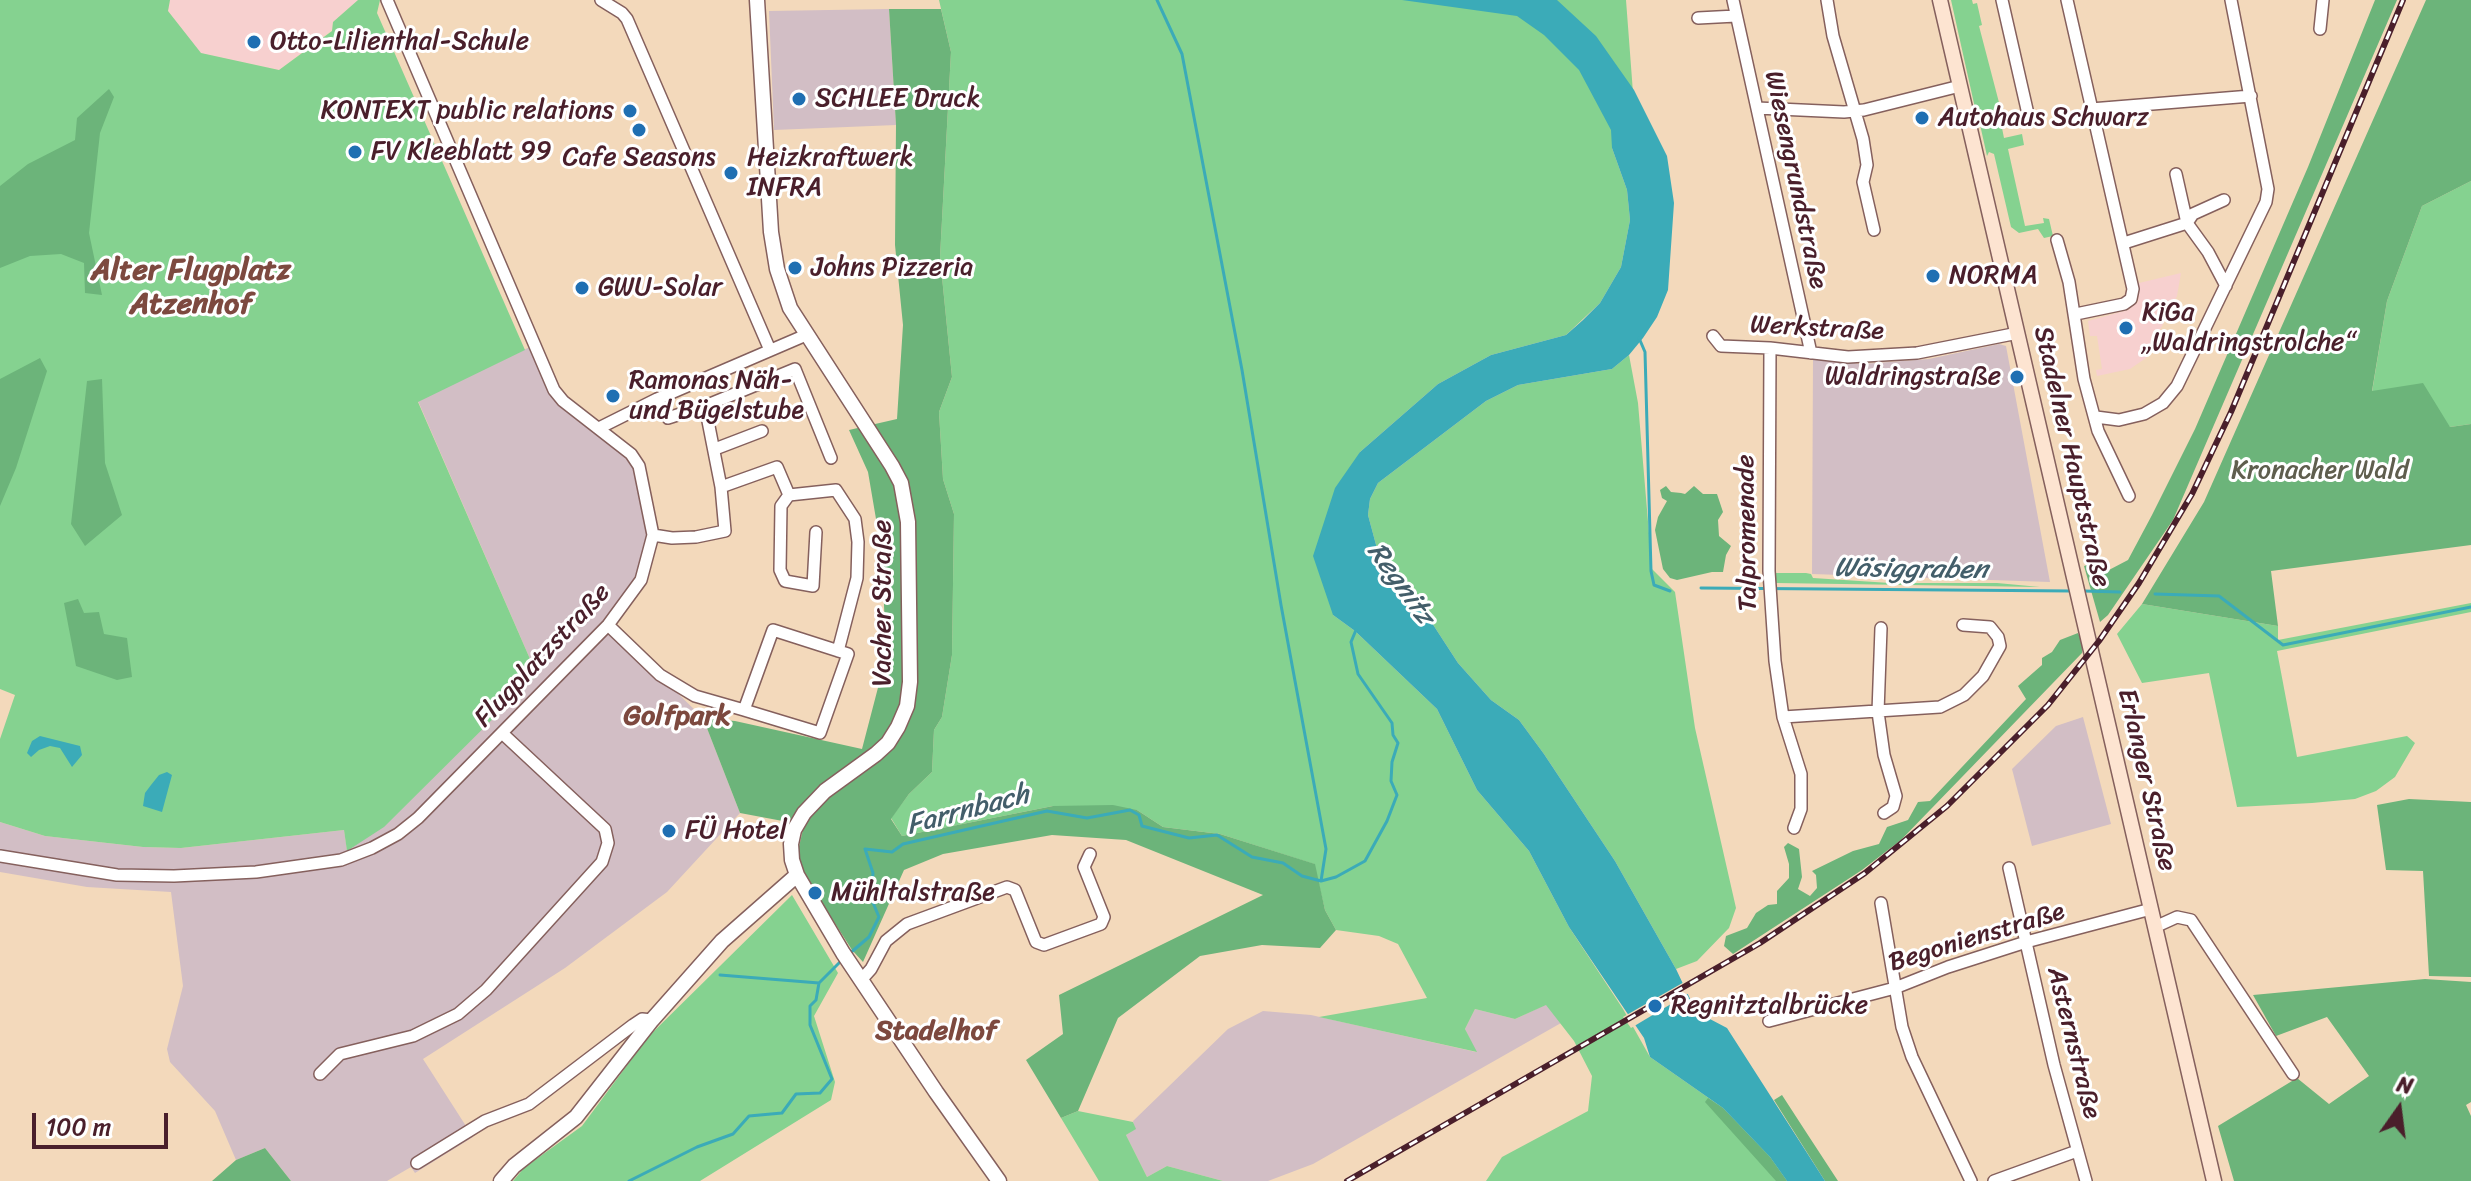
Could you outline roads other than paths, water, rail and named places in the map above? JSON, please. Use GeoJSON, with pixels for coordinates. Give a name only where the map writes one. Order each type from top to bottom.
{"type":"FeatureCollection","features":[{"type":"Feature","properties":{"kind":"main road","name":"Stadelner Hauptstraße"},"geometry":{"type":"LineString","coordinates":[[1940,0],[2089,645]]}},
{"type":"Feature","properties":{"kind":"main road","name":"Erlanger Straße"},"geometry":{"type":"LineString","coordinates":[[2089,645],[2214,1181]]}},
{"type":"Feature","properties":{"kind":"street","name":"Flugplatzstraße"},"geometry":{"type":"LineString","coordinates":[[0,856],[117,875],[174,876],[256,872],[341,860],[372,848],[398,834],[418,818],[608,625],[641,580],[653,535],[639,466],[631,454],[563,401],[554,390],[387,0]]}},
{"type":"Feature","properties":{"kind":"street"},"geometry":{"type":"LineString","coordinates":[[601,0],[627,19],[770,350]]}},
{"type":"Feature","properties":{"kind":"street","name":"Vacher Straße"},"geometry":{"type":"LineString","coordinates":[[757,0],[771,232],[784,291],[806,335],[892,466],[901,483],[908,522],[910,682],[907,706],[888,743],[825,791],[804,813],[794,830],[791,844],[797,875],[936,1092],[999,1181]]}},
{"type":"Feature","properties":{"kind":"street","name":"Wiesengrundstraße"},"geometry":{"type":"LineString","coordinates":[[1733,0],[1811,353]]}},
{"type":"Feature","properties":{"kind":"street"},"geometry":{"type":"LineString","coordinates":[[1827,0],[1833,36],[1863,139],[1867,165],[1863,182],[1874,230]]}},
{"type":"Feature","properties":{"kind":"street"},"geometry":{"type":"LineString","coordinates":[[2002,0],[2028,114]]}},
{"type":"Feature","properties":{"kind":"street"},"geometry":{"type":"LineString","coordinates":[[2067,0],[2133,289],[2131,299],[2124,304],[2076,314]]}},
{"type":"Feature","properties":{"kind":"street"},"geometry":{"type":"LineString","coordinates":[[2096,417],[2119,420],[2144,414],[2163,403],[2177,386],[2266,202],[2268,189],[2231,0]]}},
{"type":"Feature","properties":{"kind":"street"},"geometry":{"type":"LineString","coordinates":[[2320,29],[2323,0]]}},
{"type":"Feature","properties":{"kind":"street"},"geometry":{"type":"LineString","coordinates":[[1698,18],[1736,16]]}},
{"type":"Feature","properties":{"kind":"street"},"geometry":{"type":"LineString","coordinates":[[1757,108],[1854,111],[1960,86]]}},
{"type":"Feature","properties":{"kind":"street"},"geometry":{"type":"LineString","coordinates":[[2091,109],[2251,96]]}},
{"type":"Feature","properties":{"kind":"street"},"geometry":{"type":"LineString","coordinates":[[2176,174],[2187,223],[2208,252],[2226,286]]}},
{"type":"Feature","properties":{"kind":"street"},"geometry":{"type":"LineString","coordinates":[[2124,243],[2187,223],[2193,214],[2224,200]]}},
{"type":"Feature","properties":{"kind":"street"},"geometry":{"type":"LineString","coordinates":[[2057,240],[2076,314],[2084,379],[2098,431],[2129,496]]}},
{"type":"Feature","properties":{"kind":"street","name":"Werkstraße"},"geometry":{"type":"LineString","coordinates":[[1713,336],[1721,346],[1848,357],[1898,355],[2018,333]]}},
{"type":"Feature","properties":{"kind":"street"},"geometry":{"type":"LineString","coordinates":[[599,428],[657,399],[806,335]]}},
{"type":"Feature","properties":{"kind":"street","name":"Talpromenade"},"geometry":{"type":"LineString","coordinates":[[1770,348],[1769,571],[1775,661],[1783,717],[1801,774],[1801,809],[1794,828]]}},
{"type":"Feature","properties":{"kind":"street"},"geometry":{"type":"LineString","coordinates":[[657,399],[668,418],[795,369],[831,458]]}},
{"type":"Feature","properties":{"kind":"street"},"geometry":{"type":"LineString","coordinates":[[653,535],[696,537],[725,531],[715,449],[705,406]]}},
{"type":"Feature","properties":{"kind":"street"},"geometry":{"type":"LineString","coordinates":[[715,449],[762,431]]}},
{"type":"Feature","properties":{"kind":"street"},"geometry":{"type":"LineString","coordinates":[[721,487],[777,467],[789,495]]}},
{"type":"Feature","properties":{"kind":"street"},"geometry":{"type":"LineString","coordinates":[[816,532],[813,586],[785,581],[780,570],[781,506],[789,495],[836,490],[855,519],[857,578],[838,651]]}},
{"type":"Feature","properties":{"kind":"street"},"geometry":{"type":"LineString","coordinates":[[608,625],[660,675],[695,696],[820,733],[848,654],[773,630],[744,710]]}},
{"type":"Feature","properties":{"kind":"street"},"geometry":{"type":"LineString","coordinates":[[1783,717],[1940,707],[1964,695],[1983,676],[2000,646],[1998,637],[1990,627],[1963,625]]}},
{"type":"Feature","properties":{"kind":"street"},"geometry":{"type":"LineString","coordinates":[[1881,628],[1878,712],[1884,755],[1896,796],[1893,807],[1884,813]]}},
{"type":"Feature","properties":{"kind":"street"},"geometry":{"type":"LineString","coordinates":[[320,1074],[340,1054],[413,1036],[458,1014],[477,998],[602,862],[608,843],[605,829],[502,733]]}},
{"type":"Feature","properties":{"kind":"street"},"geometry":{"type":"LineString","coordinates":[[862,979],[886,941],[907,924],[1007,887],[1015,890],[1036,942],[1044,945],[1101,924],[1104,917],[1084,867],[1090,854]]}},
{"type":"Feature","properties":{"kind":"street","name":"Asternstraße"},"geometry":{"type":"LineString","coordinates":[[2009,868],[2054,1065],[2086,1181]]}},
{"type":"Feature","properties":{"kind":"street"},"geometry":{"type":"LineString","coordinates":[[501,1181],[514,1166],[576,1117],[652,1020],[722,941],[797,875]]}},
{"type":"Feature","properties":{"kind":"street"},"geometry":{"type":"LineString","coordinates":[[1881,903],[1902,1027],[1912,1057],[1971,1181]]}},
{"type":"Feature","properties":{"kind":"street","name":"Begonienstraße"},"geometry":{"type":"LineString","coordinates":[[1769,1021],[1895,988],[2026,942],[2151,909]]}},
{"type":"Feature","properties":{"kind":"street"},"geometry":{"type":"LineString","coordinates":[[2155,927],[2177,917],[2191,920],[2293,1074]]}},
{"type":"Feature","properties":{"kind":"street"},"geometry":{"type":"LineString","coordinates":[[417,1163],[485,1121],[529,1104],[633,1025],[642,1019],[652,1020]]}},
{"type":"Feature","properties":{"kind":"street"},"geometry":{"type":"LineString","coordinates":[[1994,1181],[2077,1151]]}},
{"type":"Feature","properties":{"kind":"water"},"geometry":{"type":"Polygon","coordinates":[[[1402,0],[1557,0],[1596,36],[1634,90],[1667,156],[1674,203],[1668,290],[1657,317],[1643,338],[1612,369],[1518,385],[1486,401],[1378,483],[1370,499],[1368,515],[1382,567],[1432,623],[1458,663],[1491,700],[1519,720],[1544,754],[1615,861],[1693,1005],[1727,1028],[1825,1181],[1787,1181],[1770,1157],[1723,1108],[1650,1057],[1644,1038],[1569,927],[1529,851],[1477,790],[1437,709],[1355,631],[1333,615],[1313,556],[1335,488],[1360,452],[1438,384],[1491,355],[1566,335],[1600,303],[1621,267],[1630,220],[1627,190],[1612,148],[1611,130],[1579,70],[1544,35],[1517,16],[1402,0]]]}},
{"type":"Feature","properties":{"kind":"water"},"geometry":{"type":"Polygon","coordinates":[[[40,736],[80,746],[82,755],[72,767],[60,748],[50,746],[31,757],[27,753],[32,741],[40,736]]]}},
{"type":"Feature","properties":{"kind":"water"},"geometry":{"type":"Polygon","coordinates":[[[167,772],[172,775],[162,812],[143,806],[145,793],[159,775],[167,772]]]}},
{"type":"Feature","properties":{"kind":"waterway"},"geometry":{"type":"LineString","coordinates":[[1157,0],[1182,54],[1242,370],[1326,849],[1321,881]]}},
{"type":"Feature","properties":{"kind":"waterway","name":"Wäsiggraben"},"geometry":{"type":"LineString","coordinates":[[1639,338],[1645,352],[1651,571],[1654,585],[1670,591]]}},
{"type":"Feature","properties":{"kind":"waterway","name":"Wäsiggraben"},"geometry":{"type":"LineString","coordinates":[[1701,588],[2072,591]]}},
{"type":"Feature","properties":{"kind":"waterway","name":"Wäsiggraben"},"geometry":{"type":"LineString","coordinates":[[2084,591],[2120,592]]}},
{"type":"Feature","properties":{"kind":"waterway","name":"Wäsiggraben"},"geometry":{"type":"LineString","coordinates":[[2155,594],[2219,596],[2283,645],[2471,607]]}},
{"type":"Feature","properties":{"kind":"waterway","name":"Farrnbach"},"geometry":{"type":"LineString","coordinates":[[849,954],[869,937],[879,917],[871,898],[873,873],[865,849],[892,852],[903,844],[1047,811],[1087,818],[1130,810],[1139,815],[1142,826],[1189,838],[1217,835],[1252,857],[1283,863],[1302,876],[1321,881],[1336,877],[1365,861],[1397,795],[1391,781],[1392,762],[1398,743],[1393,735],[1392,723],[1358,674],[1351,642],[1356,630]]}},
{"type":"Feature","properties":{"kind":"waterway","name":"Farrnbach"},"geometry":{"type":"LineString","coordinates":[[629,1181],[697,1147],[733,1134],[749,1116],[782,1113],[796,1094],[820,1093],[832,1079],[810,1025],[810,1006],[816,1000],[819,983],[843,959]]}},
{"type":"Feature","properties":{"kind":"waterway"},"geometry":{"type":"LineString","coordinates":[[720,975],[819,983]]}},
{"type":"Feature","properties":{"kind":"railway"},"geometry":{"type":"LineString","coordinates":[[1347,1181],[1760,943],[1865,873],[1947,806],[2048,705],[2099,641],[2139,583],[2192,494],[2231,412],[2403,0]]}},
{"type":"Feature","properties":{"kind":"place","name":"Otto-Lilienthal-Schule"},"geometry":{"type":"Point","coordinates":[254,42]}},
{"type":"Feature","properties":{"kind":"place","name":"SCHLEE Druck"},"geometry":{"type":"Point","coordinates":[799,99]}},
{"type":"Feature","properties":{"kind":"place","name":"KONTEXT public relations"},"geometry":{"type":"Point","coordinates":[630,111]}},
{"type":"Feature","properties":{"kind":"place","name":"Autohaus Schwarz"},"geometry":{"type":"Point","coordinates":[1922,118]}},
{"type":"Feature","properties":{"kind":"place","name":"Cafe Seasons"},"geometry":{"type":"Point","coordinates":[639,130]}},
{"type":"Feature","properties":{"kind":"place","name":"FV Kleeblatt 99"},"geometry":{"type":"Point","coordinates":[355,152]}},
{"type":"Feature","properties":{"kind":"place","name":"Heizkraftwerk INFRA"},"geometry":{"type":"Point","coordinates":[731,173]}},
{"type":"Feature","properties":{"kind":"place","name":"Johns Pizzeria"},"geometry":{"type":"Point","coordinates":[795,268]}},
{"type":"Feature","properties":{"kind":"place","name":"NORMA"},"geometry":{"type":"Point","coordinates":[1933,276]}},
{"type":"Feature","properties":{"kind":"place","name":"GWU-Solar"},"geometry":{"type":"Point","coordinates":[582,288]}},
{"type":"Feature","properties":{"kind":"place","name":"KiGa „Waldringstrolche“"},"geometry":{"type":"Point","coordinates":[2126,328]}},
{"type":"Feature","properties":{"kind":"place","name":"Waldringstraße"},"geometry":{"type":"Point","coordinates":[2017,377]}},
{"type":"Feature","properties":{"kind":"place","name":"Ramonas Näh- und Bügelstube"},"geometry":{"type":"Point","coordinates":[613,396]}},
{"type":"Feature","properties":{"kind":"place","name":"FÜ Hotel"},"geometry":{"type":"Point","coordinates":[669,831]}},
{"type":"Feature","properties":{"kind":"place","name":"Mühltalstraße"},"geometry":{"type":"Point","coordinates":[815,893]}},
{"type":"Feature","properties":{"kind":"place","name":"Regnitztalbrücke"},"geometry":{"type":"Point","coordinates":[1655,1006]}},
{"type":"Feature","properties":{"kind":"district","name":"Alter Flugplatz Atzenhof"},"geometry":{"type":"Point","coordinates":[191,288]}},
{"type":"Feature","properties":{"kind":"district","name":"Golfpark"},"geometry":{"type":"Point","coordinates":[677,717]}},
{"type":"Feature","properties":{"kind":"district","name":"Stadelhof"},"geometry":{"type":"Point","coordinates":[936,1032]}},
{"type":"Feature","properties":{"kind":"park label","name":"Kronacher Wald"},"geometry":{"type":"Point","coordinates":[2320,471]}},
{"type":"Feature","properties":{"kind":"water label","name":"Regnitz"},"geometry":{"type":"Point","coordinates":[1400,584]}}]}
